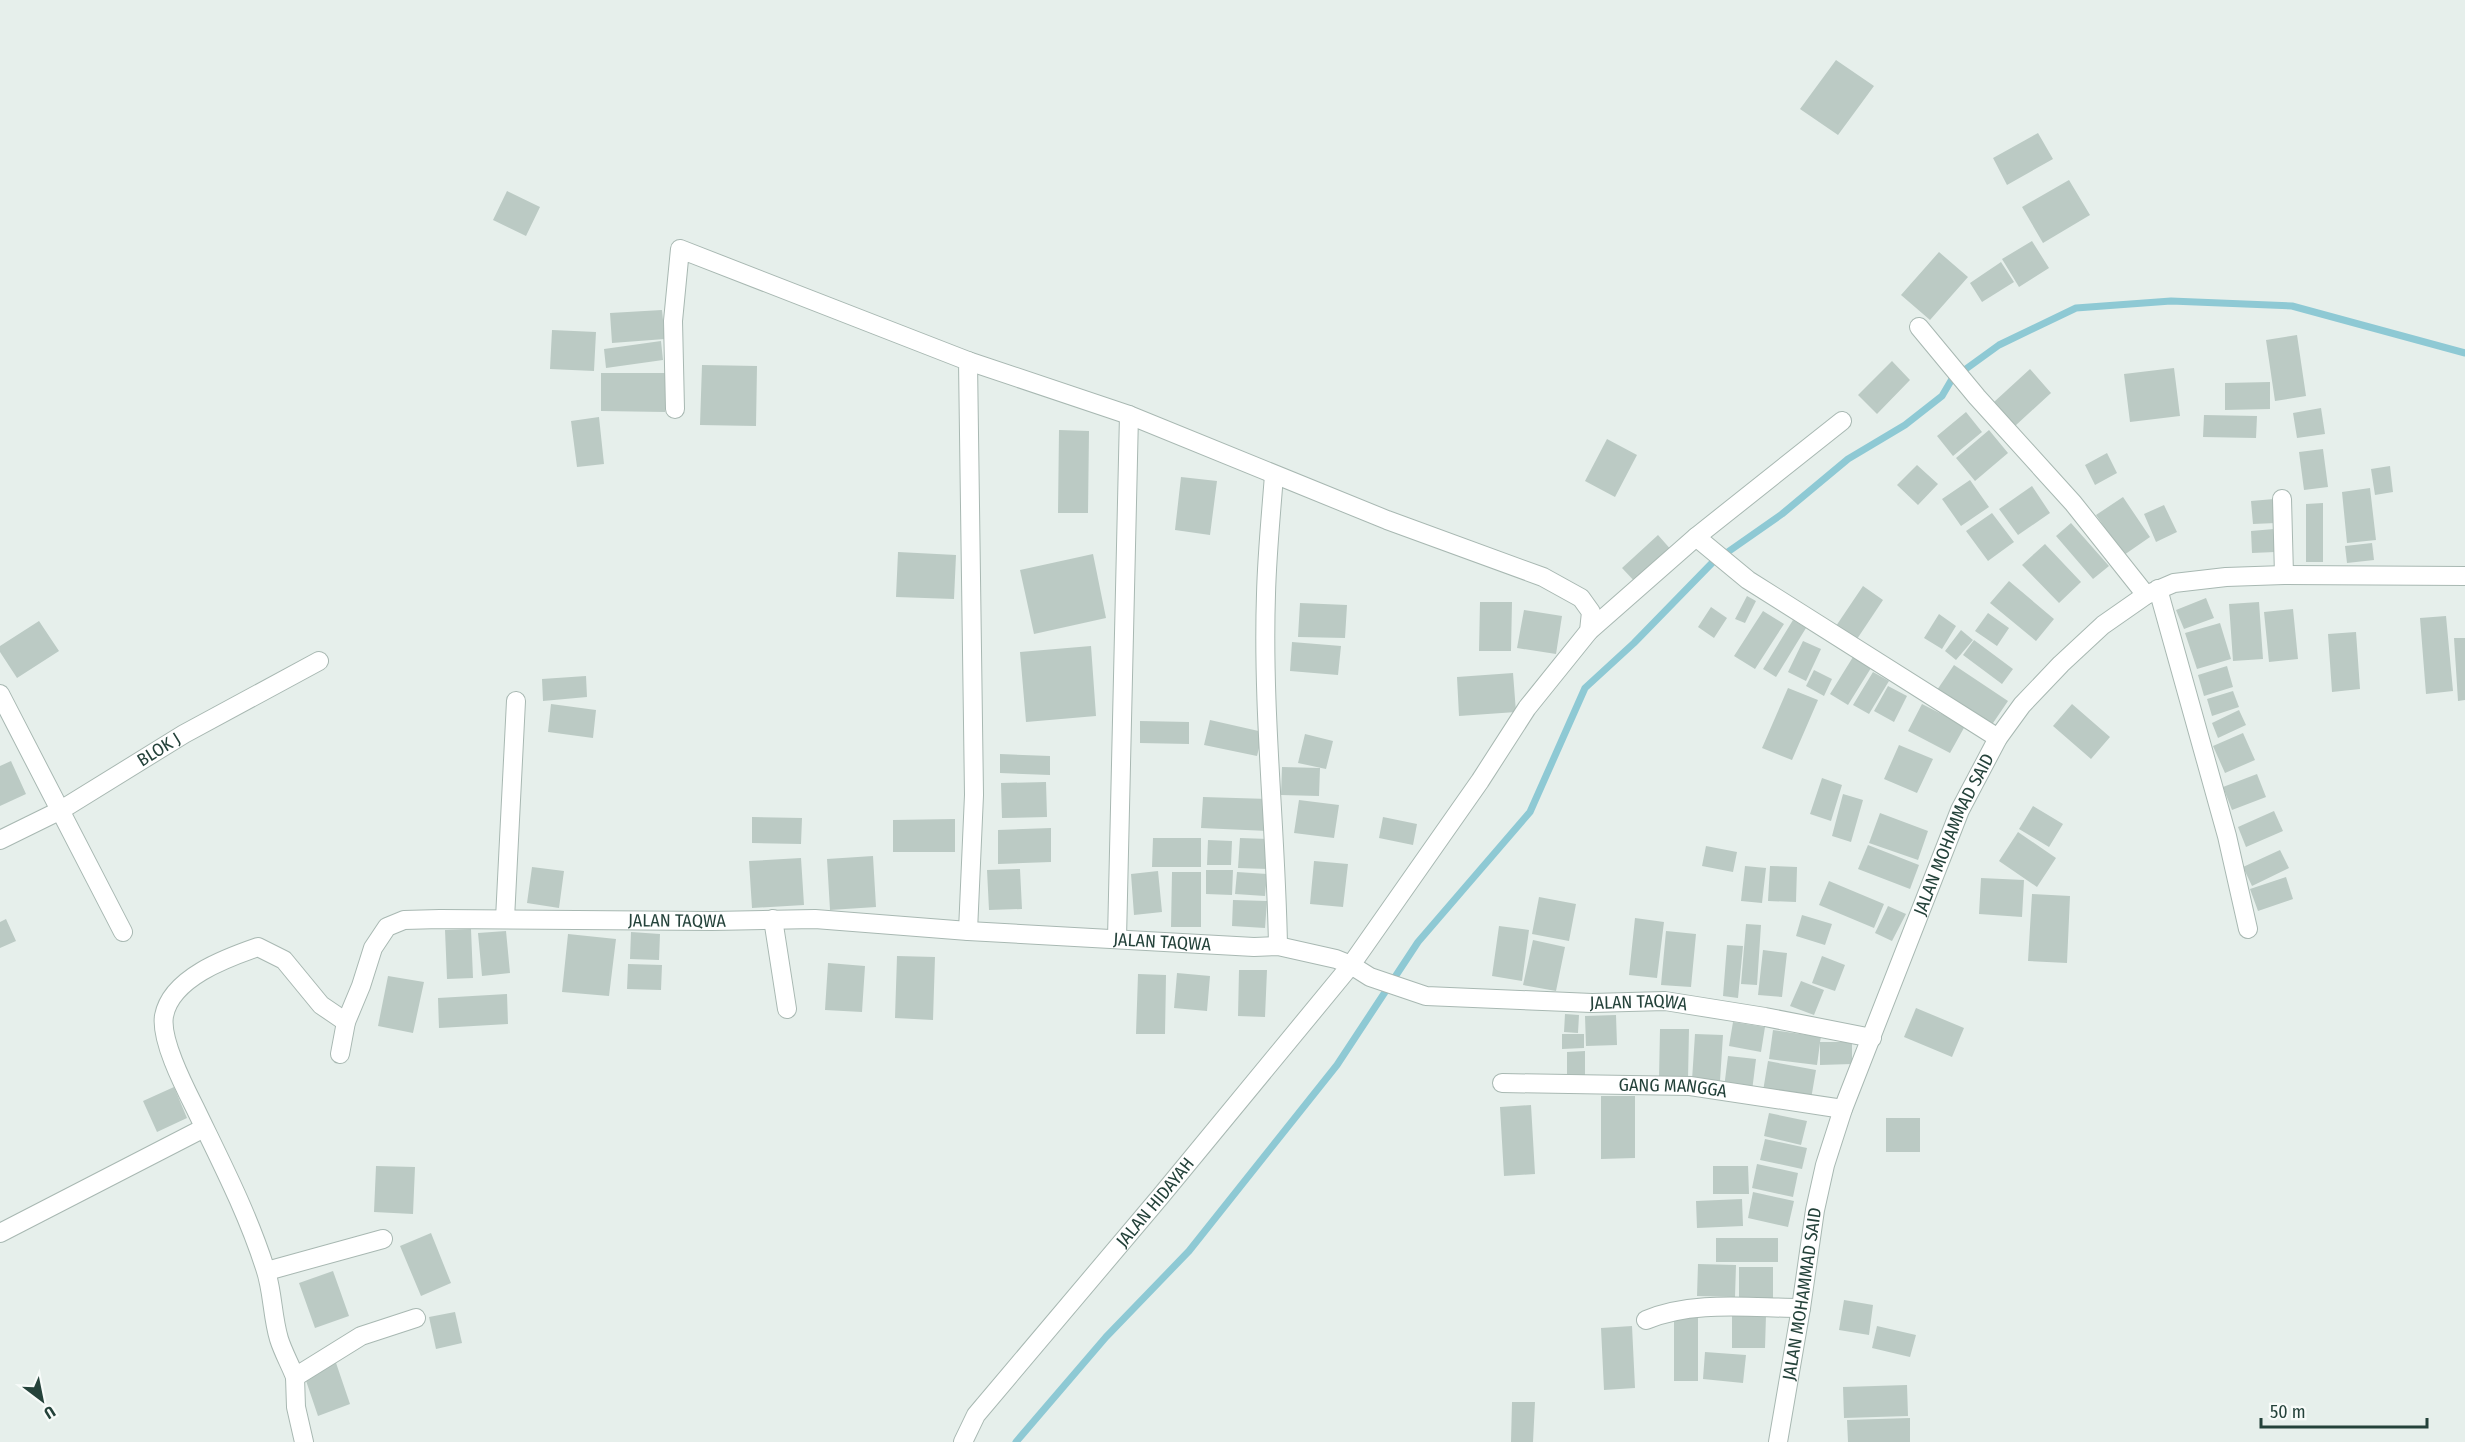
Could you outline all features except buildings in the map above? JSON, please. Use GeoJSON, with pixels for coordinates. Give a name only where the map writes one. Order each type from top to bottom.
{"type":"FeatureCollection","features":[{"type":"Feature","properties":{"kind":"street"},"geometry":{"type":"LineString","coordinates":[[675,409],[673,321],[680,249],[968,361],[1129,416],[1387,520],[1543,577],[1581,598],[1591,612],[1589,631]]}},
{"type":"Feature","properties":{"kind":"street"},"geometry":{"type":"LineString","coordinates":[[1919,327],[1977,398],[2152,592],[2227,836],[2248,929]]}},
{"type":"Feature","properties":{"kind":"street"},"geometry":{"type":"LineString","coordinates":[[968,361],[974,795],[968,931]]}},
{"type":"Feature","properties":{"kind":"street"},"geometry":{"type":"LineString","coordinates":[[1117,939],[1129,416]]}},
{"type":"Feature","properties":{"kind":"street","name":"JALAN HIDAYAH"},"geometry":{"type":"LineString","coordinates":[[963,1442],[976,1415],[1351,965],[1480,781],[1527,708],[1589,631],[1703,543],[1842,421]]}},
{"type":"Feature","properties":{"kind":"street"},"geometry":{"type":"LineString","coordinates":[[1274,475],[1266,616],[1269,757],[1277,879],[1278,946]]}},
{"type":"Feature","properties":{"kind":"street"},"geometry":{"type":"LineString","coordinates":[[2282,499],[2284,575]]}},
{"type":"Feature","properties":{"kind":"street"},"geometry":{"type":"LineString","coordinates":[[1703,543],[1748,580],[1998,738]]}},
{"type":"Feature","properties":{"kind":"street","name":"JALAN MOHAMMAD SAID"},"geometry":{"type":"LineString","coordinates":[[1778,1442],[1815,1210],[1825,1165],[1843,1109],[1960,810],[1998,738],[2022,705],[2103,625],[2152,592],[2174,583],[2284,575],[2465,576]]}},
{"type":"Feature","properties":{"kind":"street","name":"BLOK J"},"geometry":{"type":"LineString","coordinates":[[0,840],[62,810],[184,734],[319,661]]}},
{"type":"Feature","properties":{"kind":"street"},"geometry":{"type":"LineString","coordinates":[[0,694],[62,810],[123,932]]}},
{"type":"Feature","properties":{"kind":"street"},"geometry":{"type":"LineString","coordinates":[[505,919],[516,701]]}},
{"type":"Feature","properties":{"kind":"street","name":"JALAN TAQWA"},"geometry":{"type":"LineString","coordinates":[[340,1054],[346,1022],[373,948],[387,927],[404,920],[440,919],[814,919],[968,931],[1278,946],[1336,959],[1370,977],[1426,996],[1477,1000],[1592,1003],[1665,1001],[1872,1038]]}},
{"type":"Feature","properties":{"kind":"street"},"geometry":{"type":"LineString","coordinates":[[773,919],[787,1009]]}},
{"type":"Feature","properties":{"kind":"street"},"geometry":{"type":"LineString","coordinates":[[304,1442],[296,1407],[295,1377],[279,1338],[267,1271],[249,1221],[169,1051],[164,1018],[170,998],[187,981],[231,956],[258,946],[284,960],[321,1005],[346,1022]]}},
{"type":"Feature","properties":{"kind":"street","name":"GANG MANGGA"},"geometry":{"type":"LineString","coordinates":[[1502,1083],[1690,1086],[1843,1109]]}},
{"type":"Feature","properties":{"kind":"street"},"geometry":{"type":"LineString","coordinates":[[0,1233],[204,1128]]}},
{"type":"Feature","properties":{"kind":"street"},"geometry":{"type":"LineString","coordinates":[[267,1271],[383,1239]]}},
{"type":"Feature","properties":{"kind":"street"},"geometry":{"type":"LineString","coordinates":[[1646,1320],[1663,1313],[1690,1308],[1801,1308]]}},
{"type":"Feature","properties":{"kind":"street"},"geometry":{"type":"LineString","coordinates":[[295,1377],[361,1336],[416,1318]]}},
{"type":"Feature","properties":{"kind":"street"},"geometry":{"type":"LineString","coordinates":[[1770,1442],[1778,1442]]}},
{"type":"Feature","properties":{"kind":"waterway"},"geometry":{"type":"LineString","coordinates":[[1016,1442],[1106,1337],[1189,1251],[1337,1065],[1418,942],[1530,812],[1585,688],[1634,643],[1712,563],[1782,514],[1848,459],[1905,425],[1942,396],[1952,379],[1999,345],[2076,308],[2171,301],[2292,306],[2465,353]]}}]}
